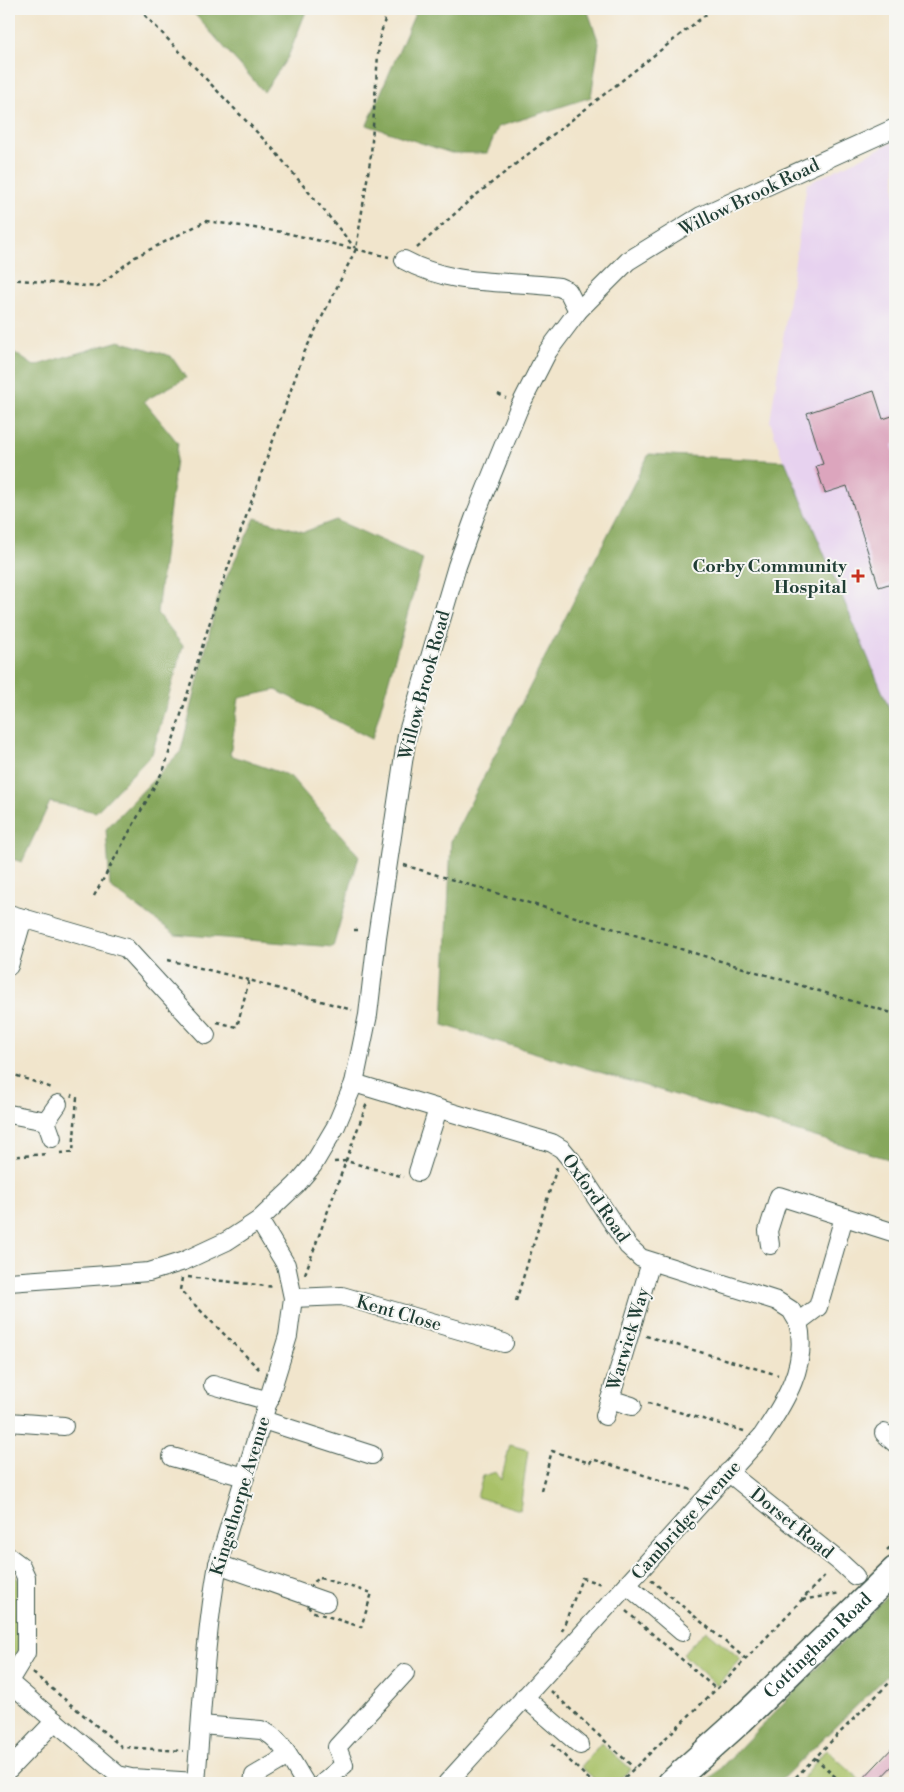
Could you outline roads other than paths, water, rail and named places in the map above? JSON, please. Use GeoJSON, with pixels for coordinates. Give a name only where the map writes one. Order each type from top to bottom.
{"type":"FeatureCollection","features":[{"type":"Feature","properties":{"kind":"highway","name":"Cottingham Road"},"geometry":{"type":"LineString","coordinates":[[671,1783],[741,1720],[895,1570]]}},
{"type":"Feature","properties":{"kind":"highway","name":"Cottingham Road"},"geometry":{"type":"LineString","coordinates":[[684,1783],[741,1720]]}},
{"type":"Feature","properties":{"kind":"street","name":"Willow Brook Road"},"geometry":{"type":"LineString","coordinates":[[9,1282],[158,1270],[210,1250],[259,1220],[284,1197],[313,1165],[336,1126],[354,1084],[368,1015],[388,860],[407,735],[457,566],[518,410],[548,351],[578,311],[628,261],[701,216],[895,128]]}},
{"type":"Feature","properties":{"kind":"street"},"geometry":{"type":"LineString","coordinates":[[404,260],[446,278],[492,284],[512,283],[559,287],[568,291],[578,311]]}},
{"type":"Feature","properties":{"kind":"street"},"geometry":{"type":"LineString","coordinates":[[9,966],[16,916],[126,948],[206,1035]]}},
{"type":"Feature","properties":{"kind":"street","name":"Oxford Road"},"geometry":{"type":"LineString","coordinates":[[354,1084],[535,1138],[562,1149],[628,1246],[641,1258],[778,1301],[791,1310],[798,1322]]}},
{"type":"Feature","properties":{"kind":"street"},"geometry":{"type":"LineString","coordinates":[[46,1121],[58,1104]]}},
{"type":"Feature","properties":{"kind":"street"},"geometry":{"type":"LineString","coordinates":[[418,1172],[438,1109]]}},
{"type":"Feature","properties":{"kind":"street"},"geometry":{"type":"LineString","coordinates":[[9,1114],[46,1121]]}},
{"type":"Feature","properties":{"kind":"street"},"geometry":{"type":"LineString","coordinates":[[46,1121],[52,1138]]}},
{"type":"Feature","properties":{"kind":"street"},"geometry":{"type":"LineString","coordinates":[[770,1245],[768,1231],[779,1196],[895,1233]]}},
{"type":"Feature","properties":{"kind":"street"},"geometry":{"type":"LineString","coordinates":[[798,1322],[818,1307],[844,1217]]}},
{"type":"Feature","properties":{"kind":"street","name":"Kingsthorpe Avenue"},"geometry":{"type":"LineString","coordinates":[[196,1782],[204,1670],[218,1564],[288,1336],[292,1293],[286,1265],[259,1220]]}},
{"type":"Feature","properties":{"kind":"street","name":"Warwick Way"},"geometry":{"type":"LineString","coordinates":[[632,1406],[608,1408],[651,1262]]}},
{"type":"Feature","properties":{"kind":"street","name":"Kent Close"},"geometry":{"type":"LineString","coordinates":[[292,1293],[342,1296],[504,1343]]}},
{"type":"Feature","properties":{"kind":"street","name":"Cambridge Avenue"},"geometry":{"type":"LineString","coordinates":[[447,1783],[762,1436],[780,1410],[794,1380],[803,1343],[798,1322]]}},
{"type":"Feature","properties":{"kind":"street"},"geometry":{"type":"LineString","coordinates":[[213,1385],[269,1400]]}},
{"type":"Feature","properties":{"kind":"street"},"geometry":{"type":"LineString","coordinates":[[263,1420],[372,1455]]}},
{"type":"Feature","properties":{"kind":"street"},"geometry":{"type":"LineString","coordinates":[[9,1422],[64,1426]]}},
{"type":"Feature","properties":{"kind":"street"},"geometry":{"type":"LineString","coordinates":[[172,1457],[244,1477]]}},
{"type":"Feature","properties":{"kind":"street","name":"Dorset Road"},"geometry":{"type":"LineString","coordinates":[[728,1472],[841,1562],[855,1576]]}},
{"type":"Feature","properties":{"kind":"street"},"geometry":{"type":"LineString","coordinates":[[9,1557],[21,1566],[26,1577],[26,1653],[9,1681],[118,1775],[196,1782]]}},
{"type":"Feature","properties":{"kind":"street"},"geometry":{"type":"LineString","coordinates":[[218,1564],[326,1602]]}},
{"type":"Feature","properties":{"kind":"street"},"geometry":{"type":"LineString","coordinates":[[621,1591],[682,1632]]}},
{"type":"Feature","properties":{"kind":"street"},"geometry":{"type":"LineString","coordinates":[[323,1783],[344,1765],[337,1747],[405,1673]]}},
{"type":"Feature","properties":{"kind":"street"},"geometry":{"type":"LineString","coordinates":[[524,1697],[580,1746]]}},
{"type":"Feature","properties":{"kind":"street"},"geometry":{"type":"LineString","coordinates":[[9,1769],[55,1721]]}},
{"type":"Feature","properties":{"kind":"street"},"geometry":{"type":"LineString","coordinates":[[201,1725],[261,1730],[270,1733],[288,1756],[305,1783]]}},
{"type":"Feature","properties":{"kind":"street"},"geometry":{"type":"LineString","coordinates":[[253,1783],[254,1776],[288,1756]]}},
{"type":"Feature","properties":{"kind":"place","name":"Corby Community Hospital"},"geometry":{"type":"Point","coordinates":[858,576]}}]}
